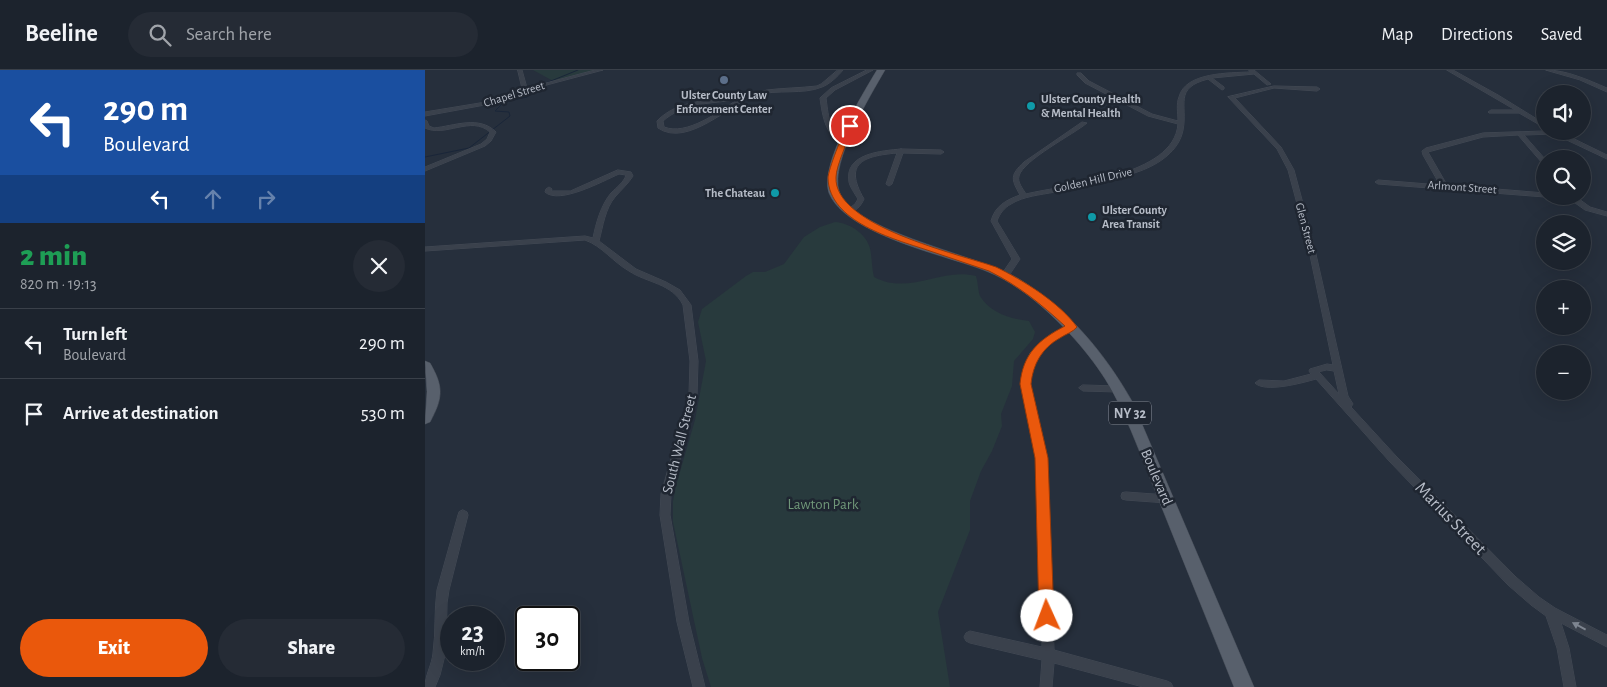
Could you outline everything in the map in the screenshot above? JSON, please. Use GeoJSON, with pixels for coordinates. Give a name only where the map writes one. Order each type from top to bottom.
{"type":"FeatureCollection","features":[{"type":"Feature","properties":{"kind":"main road","name":"Boulevard"},"geometry":{"type":"LineString","coordinates":[[881,70],[859,106],[834,167],[832,186],[835,195],[849,211],[884,233],[1005,275],[1038,296],[1072,327],[1100,361],[1126,403],[1244,687]]}},
{"type":"Feature","properties":{"kind":"main road"},"geometry":{"type":"LineString","coordinates":[[425,366],[433,380],[435,396],[425,418]]}},
{"type":"Feature","properties":{"kind":"street"},"geometry":{"type":"LineString","coordinates":[[520,70],[525,90]]}},
{"type":"Feature","properties":{"kind":"street","name":"Chapel Street"},"geometry":{"type":"LineString","coordinates":[[425,114],[499,101],[525,90],[601,70]]}},
{"type":"Feature","properties":{"kind":"street"},"geometry":{"type":"LineString","coordinates":[[745,98],[689,129],[663,130],[659,124],[665,116],[676,109],[781,90],[818,87],[841,70]]}},
{"type":"Feature","properties":{"kind":"street"},"geometry":{"type":"LineString","coordinates":[[843,144],[830,130],[823,98],[833,89],[871,70]]}},
{"type":"Feature","properties":{"kind":"street"},"geometry":{"type":"LineString","coordinates":[[1449,70],[1536,121]]}},
{"type":"Feature","properties":{"kind":"street"},"geometry":{"type":"LineString","coordinates":[[1548,70],[1576,77],[1607,90]]}},
{"type":"Feature","properties":{"kind":"street"},"geometry":{"type":"LineString","coordinates":[[1252,71],[1272,86],[1317,89]]}},
{"type":"Feature","properties":{"kind":"street","name":"Golden Hill Drive"},"geometry":{"type":"LineString","coordinates":[[1005,275],[1016,259],[994,221],[995,215],[1007,204],[1024,196],[1114,177],[1140,169],[1155,161],[1170,150],[1178,138],[1183,91],[1194,83],[1209,78],[1252,71]]}},
{"type":"Feature","properties":{"kind":"street"},"geometry":{"type":"LineString","coordinates":[[1079,74],[1087,82],[1149,115],[1181,123]]}},
{"type":"Feature","properties":{"kind":"street"},"geometry":{"type":"LineString","coordinates":[[1209,78],[1222,88]]}},
{"type":"Feature","properties":{"kind":"street","name":"Glen Street"},"geometry":{"type":"LineString","coordinates":[[1272,86],[1231,97],[1279,148],[1291,170],[1310,241],[1344,396],[1357,420]]}},
{"type":"Feature","properties":{"kind":"street"},"geometry":{"type":"LineString","coordinates":[[1491,112],[1520,111]]}},
{"type":"Feature","properties":{"kind":"street"},"geometry":{"type":"LineString","coordinates":[[425,122],[427,127],[433,130],[478,125],[488,127],[493,132],[489,140],[483,145],[425,168]]}},
{"type":"Feature","properties":{"kind":"street"},"geometry":{"type":"LineString","coordinates":[[1024,196],[1017,185],[1015,177],[1017,172],[1030,160],[1084,123]]}},
{"type":"Feature","properties":{"kind":"street"},"geometry":{"type":"LineString","coordinates":[[1444,186],[1426,150],[1483,135],[1536,133]]}},
{"type":"Feature","properties":{"kind":"street"},"geometry":{"type":"LineString","coordinates":[[1520,134],[1536,153]]}},
{"type":"Feature","properties":{"kind":"street"},"geometry":{"type":"LineString","coordinates":[[1571,140],[1607,157]]}},
{"type":"Feature","properties":{"kind":"street"},"geometry":{"type":"LineString","coordinates":[[849,211],[858,205],[861,199],[852,183],[851,174],[855,165],[865,157],[873,154],[900,152],[941,152]]}},
{"type":"Feature","properties":{"kind":"street"},"geometry":{"type":"LineString","coordinates":[[889,184],[900,152]]}},
{"type":"Feature","properties":{"kind":"street"},"geometry":{"type":"LineString","coordinates":[[425,249],[531,243],[578,238],[596,241],[599,222],[606,207],[630,176],[629,174],[618,172],[568,194],[549,193],[547,192],[549,188]]}},
{"type":"Feature","properties":{"kind":"street","name":"Arlmont Street"},"geometry":{"type":"LineString","coordinates":[[1378,182],[1536,193]]}},
{"type":"Feature","properties":{"kind":"street"},"geometry":{"type":"LineString","coordinates":[[1581,205],[1607,214]]}},
{"type":"Feature","properties":{"kind":"street","name":"South Wall Street"},"geometry":{"type":"LineString","coordinates":[[596,241],[620,263],[635,272],[669,285],[678,291],[684,297],[687,305],[694,361],[693,395],[666,494],[665,515],[683,622],[699,687]]}},
{"type":"Feature","properties":{"kind":"street"},"geometry":{"type":"LineString","coordinates":[[1045,687],[1048,655],[1041,458],[1026,384],[1027,372],[1033,355],[1054,336],[1072,327]]}},
{"type":"Feature","properties":{"kind":"street"},"geometry":{"type":"LineString","coordinates":[[1259,383],[1284,384],[1315,374],[1327,367],[1337,368]]}},
{"type":"Feature","properties":{"kind":"street","name":"Marius Street"},"geometry":{"type":"LineString","coordinates":[[1315,374],[1393,459],[1512,581],[1551,612],[1607,641]]}},
{"type":"Feature","properties":{"kind":"street"},"geometry":{"type":"LineString","coordinates":[[1083,388],[1118,389]]}},
{"type":"Feature","properties":{"kind":"street"},"geometry":{"type":"LineString","coordinates":[[1126,496],[1167,500]]}},
{"type":"Feature","properties":{"kind":"street"},"geometry":{"type":"LineString","coordinates":[[427,687],[435,676],[440,661],[443,592],[463,515]]}},
{"type":"Feature","properties":{"kind":"street"},"geometry":{"type":"LineString","coordinates":[[1551,612],[1563,648],[1570,687]]}},
{"type":"Feature","properties":{"kind":"street"},"geometry":{"type":"LineString","coordinates":[[970,637],[1048,655],[1167,687]]}},
{"type":"Feature","properties":{"kind":"green space"},"geometry":{"type":"Polygon","coordinates":[[[533,70],[595,70],[555,82],[533,70]]]}},
{"type":"Feature","properties":{"kind":"green space","name":"Lawton Park"},"geometry":{"type":"Polygon","coordinates":[[[835,222],[853,228],[863,236],[870,247],[874,277],[900,284],[950,275],[976,276],[980,296],[989,307],[1008,317],[1029,321],[1035,332],[1033,339],[1014,361],[1012,386],[1001,414],[1002,426],[992,451],[981,471],[970,501],[970,530],[938,612],[950,687],[711,687],[702,658],[673,522],[673,501],[695,420],[706,361],[698,322],[702,309],[746,276],[753,272],[765,272],[784,264],[804,237],[820,227],[835,222]]]}},
{"type":"Feature","properties":{"kind":"waterway"},"geometry":{"type":"LineString","coordinates":[[425,157],[469,148],[510,116],[509,112],[495,111],[504,102],[527,97],[546,83],[578,70]]}},
{"type":"Feature","properties":{"kind":"place","name":"Ulster County Law Enforcement Center"},"geometry":{"type":"Point","coordinates":[724,80]}},
{"type":"Feature","properties":{"kind":"place","name":"Ulster County Health & Mental Health"},"geometry":{"type":"Point","coordinates":[1031,106]}},
{"type":"Feature","properties":{"kind":"place","name":"The Chateau"},"geometry":{"type":"Point","coordinates":[775,193]}},
{"type":"Feature","properties":{"kind":"place","name":"Ulster County Area Transit"},"geometry":{"type":"Point","coordinates":[1092,217]}},
{"type":"Feature","properties":{"kind":"route"},"geometry":{"type":"LineString","coordinates":[[850,126],[831,177],[835,195],[845,207],[863,221],[884,233],[1005,275],[1038,296],[1060,314],[1072,327],[1044,343],[1033,355],[1027,372],[1027,396],[1039,441],[1041,458],[1047,616]]}}]}
